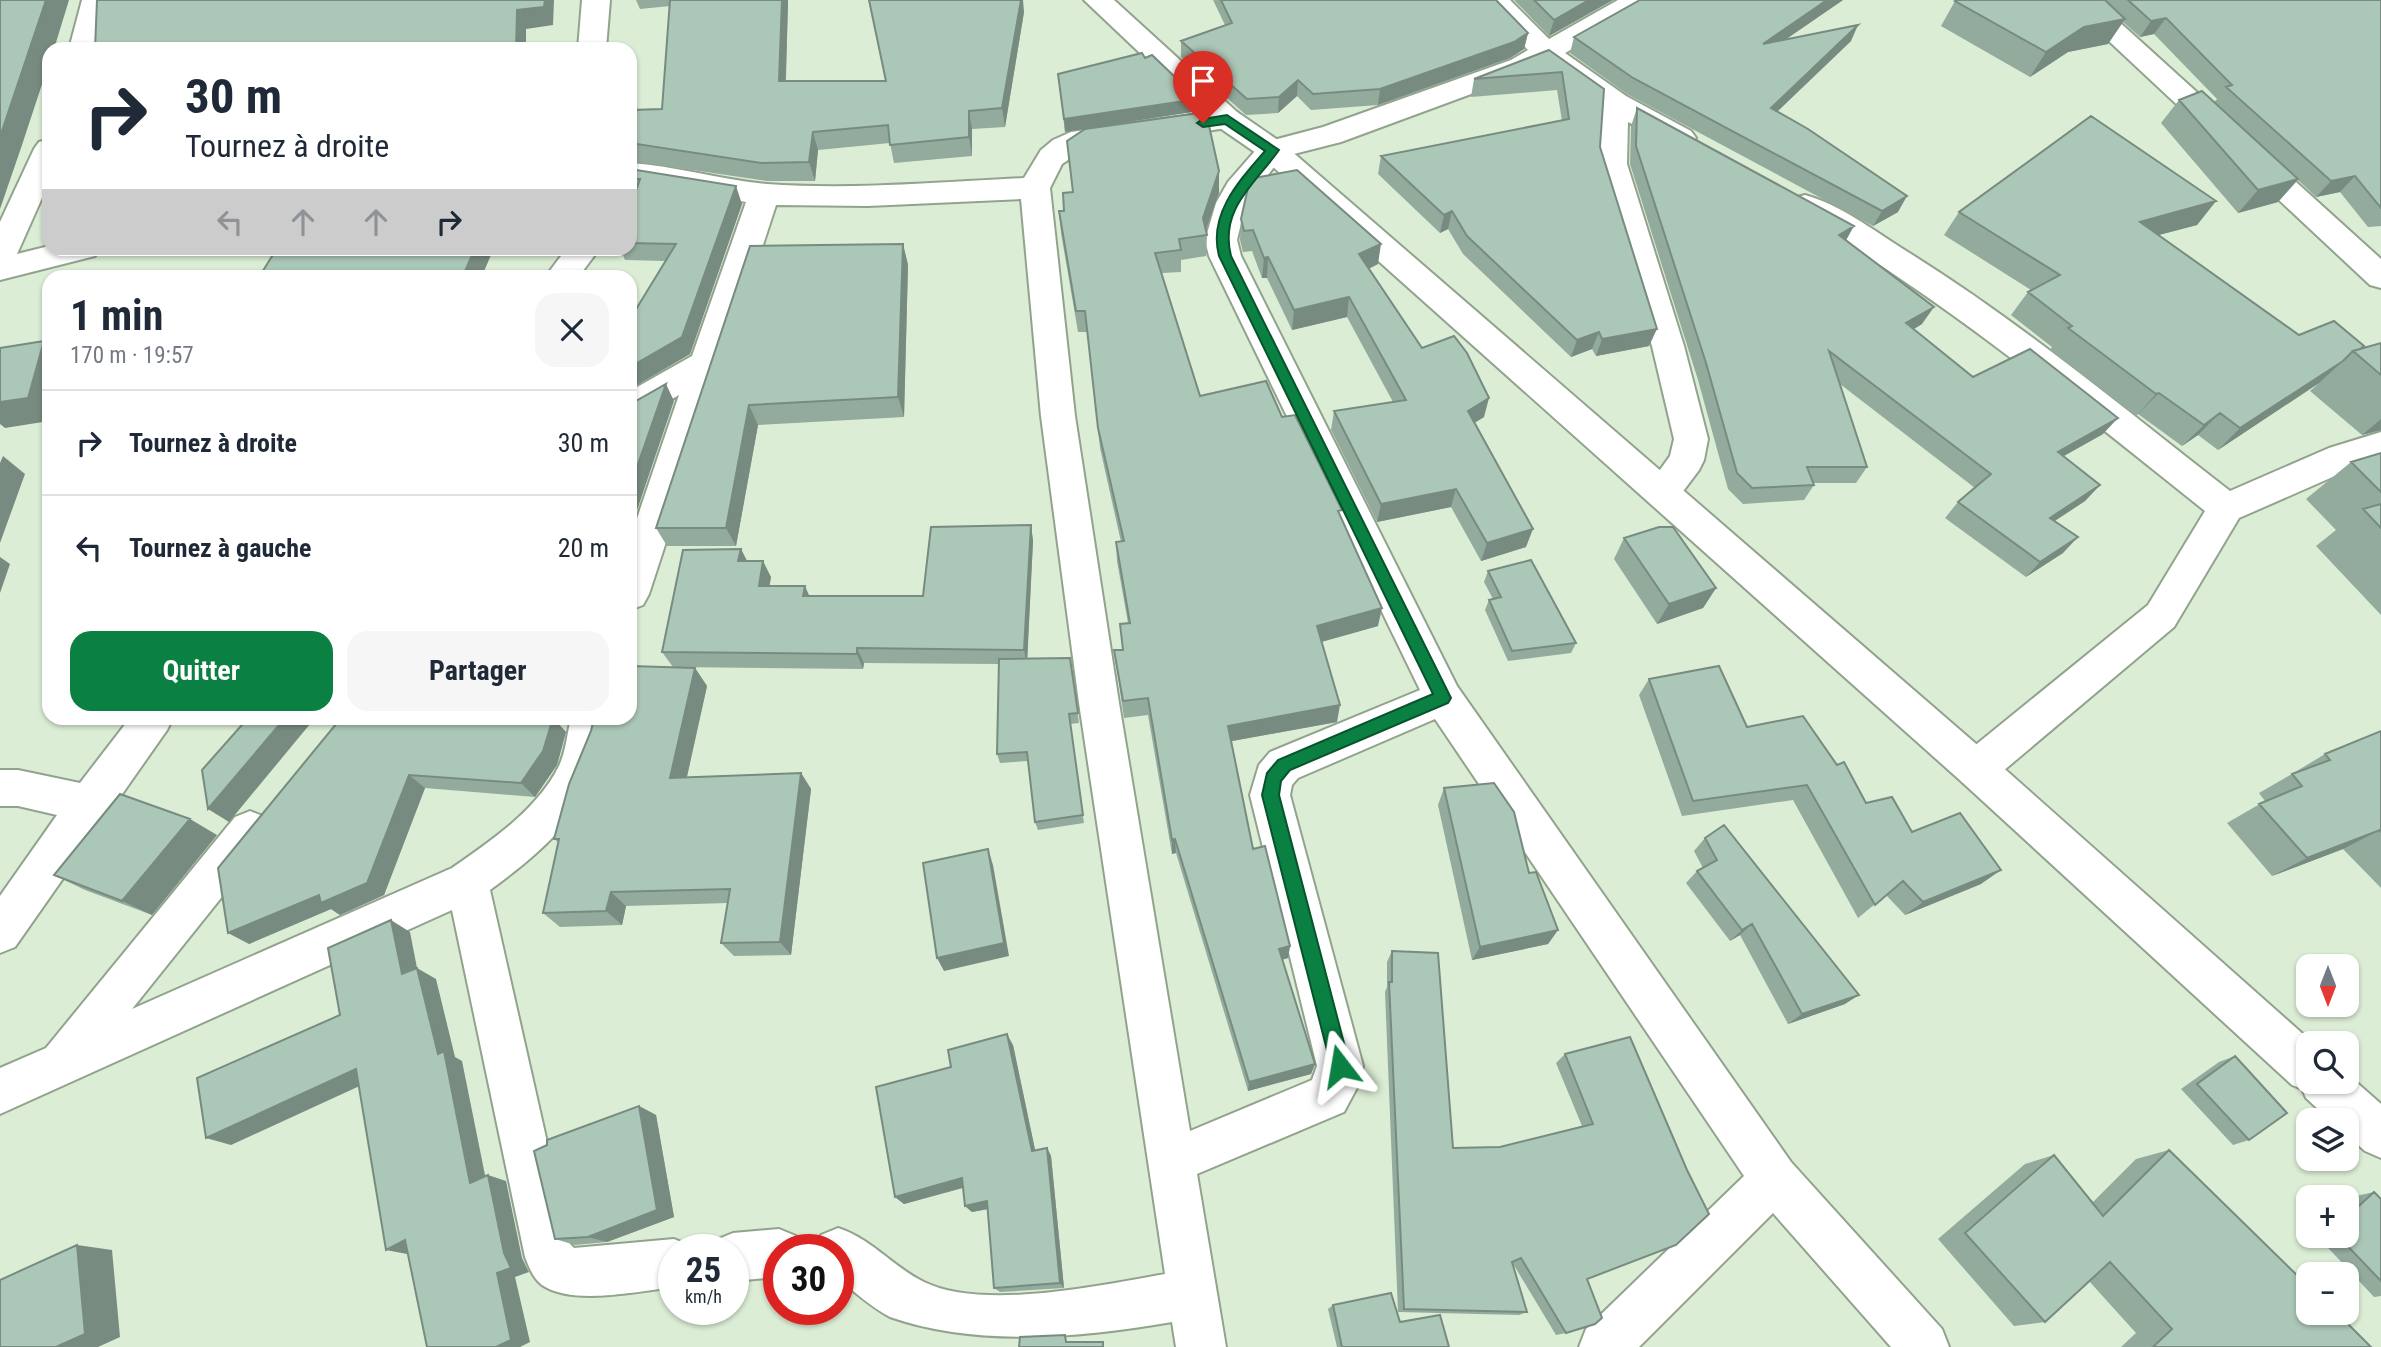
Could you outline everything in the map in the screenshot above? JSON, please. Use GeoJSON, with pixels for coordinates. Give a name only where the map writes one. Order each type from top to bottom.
{"type":"FeatureCollection","features":[{"type":"Feature","properties":{"kind":"street"},"geometry":{"type":"LineString","coordinates":[[85,42],[96,0]]}},
{"type":"Feature","properties":{"kind":"street"},"geometry":{"type":"LineString","coordinates":[[593,42],[596,0]]}},
{"type":"Feature","properties":{"kind":"street"},"geometry":{"type":"LineString","coordinates":[[1098,0],[1227,119],[1272,150],[1976,769],[2296,1058]]}},
{"type":"Feature","properties":{"kind":"street"},"geometry":{"type":"LineString","coordinates":[[1495,0],[1547,53],[1616,103],[1702,150]]}},
{"type":"Feature","properties":{"kind":"street"},"geometry":{"type":"LineString","coordinates":[[1639,0],[1547,53],[1482,82],[1343,131],[1272,150],[1239,189],[1231,203],[1221,240],[1225,256],[1443,698],[1774,1179],[1924,1347]]}},
{"type":"Feature","properties":{"kind":"street"},"geometry":{"type":"LineString","coordinates":[[2079,0],[2381,277]]}},
{"type":"Feature","properties":{"kind":"street"},"geometry":{"type":"LineString","coordinates":[[1616,103],[1612,163],[1668,346],[1691,439],[1687,460],[1662,492]]}},
{"type":"Feature","properties":{"kind":"street"},"geometry":{"type":"LineString","coordinates":[[1201,1347],[1099,703],[1068,484],[1035,188],[1043,167],[1053,152],[1066,144],[1081,139],[1227,119]]}},
{"type":"Feature","properties":{"kind":"street"},"geometry":{"type":"LineString","coordinates":[[0,256],[42,164]]}},
{"type":"Feature","properties":{"kind":"street"},"geometry":{"type":"LineString","coordinates":[[637,173],[764,194],[810,197],[1035,188]]}},
{"type":"Feature","properties":{"kind":"street"},"geometry":{"type":"LineString","coordinates":[[1776,189],[1838,222],[1958,299],[2226,508]]}},
{"type":"Feature","properties":{"kind":"street"},"geometry":{"type":"LineString","coordinates":[[637,573],[764,194]]}},
{"type":"Feature","properties":{"kind":"street"},"geometry":{"type":"LineString","coordinates":[[0,269],[52,256]]}},
{"type":"Feature","properties":{"kind":"street"},"geometry":{"type":"LineString","coordinates":[[567,270],[578,256]]}},
{"type":"Feature","properties":{"kind":"street"},"geometry":{"type":"LineString","coordinates":[[637,403],[706,363]]}},
{"type":"Feature","properties":{"kind":"street"},"geometry":{"type":"LineString","coordinates":[[1976,769],[2161,616],[2226,508],[2341,458],[2381,445]]}},
{"type":"Feature","properties":{"kind":"street"},"geometry":{"type":"LineString","coordinates":[[1173,1161],[1328,1096],[1336,1084],[1340,1066],[1270,795],[1273,778],[1284,765],[1443,698]]}},
{"type":"Feature","properties":{"kind":"street"},"geometry":{"type":"LineString","coordinates":[[0,932],[148,725]]}},
{"type":"Feature","properties":{"kind":"street"},"geometry":{"type":"LineString","coordinates":[[0,1091],[467,882],[508,853],[558,802],[576,773],[589,725]]}},
{"type":"Feature","properties":{"kind":"street"},"geometry":{"type":"LineString","coordinates":[[0,788],[18,788],[89,804]]}},
{"type":"Feature","properties":{"kind":"street"},"geometry":{"type":"LineString","coordinates":[[57,1067],[276,798]]}},
{"type":"Feature","properties":{"kind":"street"},"geometry":{"type":"LineString","coordinates":[[467,882],[549,1258],[560,1268],[575,1272],[658,1264]]}},
{"type":"Feature","properties":{"kind":"street"},"geometry":{"type":"LineString","coordinates":[[2335,1094],[2381,1135]]}},
{"type":"Feature","properties":{"kind":"street"},"geometry":{"type":"LineString","coordinates":[[1604,1347],[1774,1179]]}},
{"type":"Feature","properties":{"kind":"street"},"geometry":{"type":"LineString","coordinates":[[854,1261],[911,1302],[953,1315],[984,1320],[1023,1319],[1193,1294]]}},
{"type":"Feature","properties":{"kind":"building"},"geometry":{"type":"Polygon","coordinates":[[[0,0],[46,0],[0,137],[0,0]]]}},
{"type":"Feature","properties":{"kind":"building"},"geometry":{"type":"Polygon","coordinates":[[[97,0],[545,0],[544,7],[517,10],[516,42],[95,42],[97,0]]]}},
{"type":"Feature","properties":{"kind":"building"},"geometry":{"type":"Polygon","coordinates":[[[670,0],[782,0],[779,81],[886,81],[869,0],[1021,0],[1002,108],[969,111],[969,137],[890,145],[888,125],[813,132],[809,162],[761,163],[637,144],[637,110],[662,109],[670,0]]]}},
{"type":"Feature","properties":{"kind":"building"},"geometry":{"type":"Polygon","coordinates":[[[1221,0],[1496,0],[1528,33],[1514,42],[1380,89],[1313,94],[1298,80],[1279,97],[1247,99],[1181,41],[1232,23],[1221,0]]]}},
{"type":"Feature","properties":{"kind":"building"},"geometry":{"type":"Polygon","coordinates":[[[1534,0],[1589,0],[1554,20],[1534,0]]]}},
{"type":"Feature","properties":{"kind":"building"},"geometry":{"type":"Polygon","coordinates":[[[1640,0],[1827,0],[1763,44],[1858,25],[1771,108],[1808,129],[1907,196],[1882,211],[1633,78],[1574,37],[1640,0]]]}},
{"type":"Feature","properties":{"kind":"building"},"geometry":{"type":"Polygon","coordinates":[[[2105,0],[2125,19],[2084,27],[2046,52],[1955,1],[2105,0]]]}},
{"type":"Feature","properties":{"kind":"building"},"geometry":{"type":"Polygon","coordinates":[[[2128,0],[2381,0],[2381,208],[2355,176],[2331,181],[2226,87],[2232,85],[2166,18],[2151,21],[2128,0]]]}},
{"type":"Feature","properties":{"kind":"building"},"geometry":{"type":"Polygon","coordinates":[[[1549,50],[1604,89],[1600,147],[1657,329],[1602,339],[1599,332],[1577,340],[1467,236],[1452,211],[1444,215],[1381,156],[1569,119],[1562,72],[1474,79],[1549,50]]]}},
{"type":"Feature","properties":{"kind":"building"},"geometry":{"type":"Polygon","coordinates":[[[1142,53],[1145,58],[1152,55],[1198,99],[1064,119],[1058,74],[1142,53]]]}},
{"type":"Feature","properties":{"kind":"building"},"geometry":{"type":"Polygon","coordinates":[[[2202,91],[2298,179],[2258,190],[2179,100],[2202,91]]]}},
{"type":"Feature","properties":{"kind":"building"},"geometry":{"type":"Polygon","coordinates":[[[1637,108],[1854,226],[1839,235],[1934,307],[1906,323],[1973,377],[2030,349],[2118,418],[2058,452],[2100,485],[2050,518],[2078,537],[2040,562],[1958,502],[1991,474],[1829,351],[1867,467],[1807,467],[1814,485],[1752,488],[1737,473],[1706,363],[1636,146],[1637,108]]]}},
{"type":"Feature","properties":{"kind":"building"},"geometry":{"type":"Polygon","coordinates":[[[1206,112],[1219,171],[1203,218],[1207,235],[1179,239],[1181,250],[1155,253],[1200,396],[1266,381],[1282,417],[1295,415],[1342,510],[1338,511],[1382,608],[1317,626],[1340,705],[1228,726],[1253,849],[1265,846],[1290,946],[1279,949],[1315,1064],[1249,1082],[1175,839],[1172,840],[1148,698],[1123,701],[1114,650],[1123,650],[1120,624],[1130,623],[1116,542],[1124,541],[1098,428],[1085,311],[1076,311],[1059,211],[1064,211],[1063,193],[1073,192],[1067,141],[1085,129],[1206,112]]]}},
{"type":"Feature","properties":{"kind":"building"},"geometry":{"type":"Polygon","coordinates":[[[2091,116],[2216,201],[2140,222],[2299,335],[2334,321],[2364,346],[2240,428],[2220,413],[2204,425],[2159,393],[2156,394],[2068,328],[2072,326],[2028,292],[2060,275],[1959,212],[2091,116]]]}},
{"type":"Feature","properties":{"kind":"building"},"geometry":{"type":"Polygon","coordinates":[[[637,170],[736,186],[682,337],[637,363],[637,308],[676,244],[637,243],[637,187],[640,179],[637,179],[637,170]]]}},
{"type":"Feature","properties":{"kind":"building"},"geometry":{"type":"Polygon","coordinates":[[[1297,170],[1381,244],[1359,254],[1422,348],[1454,336],[1467,353],[1489,398],[1468,411],[1533,529],[1487,543],[1456,489],[1381,504],[1334,411],[1406,400],[1349,297],[1294,310],[1268,257],[1264,258],[1253,230],[1244,231],[1241,219],[1249,183],[1254,178],[1297,170]]]}},
{"type":"Feature","properties":{"kind":"building"},"geometry":{"type":"Polygon","coordinates":[[[903,244],[898,397],[749,405],[726,528],[656,528],[750,246],[903,244]]]}},
{"type":"Feature","properties":{"kind":"building"},"geometry":{"type":"Polygon","coordinates":[[[272,256],[472,256],[466,270],[263,270],[272,256]]]}},
{"type":"Feature","properties":{"kind":"building"},"geometry":{"type":"Polygon","coordinates":[[[42,341],[28,398],[0,402],[0,348],[42,341]]]}},
{"type":"Feature","properties":{"kind":"building"},"geometry":{"type":"Polygon","coordinates":[[[2381,343],[2381,375],[2353,351],[2381,343]]]}},
{"type":"Feature","properties":{"kind":"building"},"geometry":{"type":"Polygon","coordinates":[[[666,384],[637,467],[637,400],[666,384]]]}},
{"type":"Feature","properties":{"kind":"building"},"geometry":{"type":"Polygon","coordinates":[[[2381,453],[2381,492],[2351,462],[2381,453]]]}},
{"type":"Feature","properties":{"kind":"building"},"geometry":{"type":"Polygon","coordinates":[[[2381,504],[2381,528],[2363,509],[2381,504]]]}},
{"type":"Feature","properties":{"kind":"building"},"geometry":{"type":"Polygon","coordinates":[[[1031,525],[1024,650],[857,648],[857,654],[662,652],[683,550],[741,549],[738,561],[763,561],[759,586],[805,586],[803,596],[923,596],[931,527],[1031,525]]]}},
{"type":"Feature","properties":{"kind":"building"},"geometry":{"type":"Polygon","coordinates":[[[1659,527],[1673,527],[1716,588],[1669,604],[1624,538],[1659,527]]]}},
{"type":"Feature","properties":{"kind":"building"},"geometry":{"type":"Polygon","coordinates":[[[1531,560],[1576,643],[1512,651],[1489,600],[1501,597],[1488,571],[1531,560]]]}},
{"type":"Feature","properties":{"kind":"building"},"geometry":{"type":"Polygon","coordinates":[[[1070,658],[1078,713],[1069,714],[1083,815],[1035,822],[1027,752],[997,754],[999,659],[1070,658]]]}},
{"type":"Feature","properties":{"kind":"building"},"geometry":{"type":"Polygon","coordinates":[[[637,666],[695,668],[670,778],[801,773],[780,942],[721,943],[730,889],[611,892],[606,911],[543,913],[559,839],[554,839],[569,784],[592,725],[637,725],[637,666]]]}},
{"type":"Feature","properties":{"kind":"building"},"geometry":{"type":"Polygon","coordinates":[[[1719,666],[1747,727],[1803,716],[1837,765],[1844,762],[1866,803],[1892,797],[1912,832],[1960,813],[2001,870],[1923,902],[1903,881],[1875,905],[1807,785],[1693,801],[1649,679],[1719,666]]]}},
{"type":"Feature","properties":{"kind":"building"},"geometry":{"type":"Polygon","coordinates":[[[242,725],[279,725],[208,809],[202,770],[242,725]]]}},
{"type":"Feature","properties":{"kind":"building"},"geometry":{"type":"Polygon","coordinates":[[[335,725],[551,725],[543,751],[521,783],[409,775],[367,883],[321,903],[319,895],[228,933],[218,868],[335,725]]]}},
{"type":"Feature","properties":{"kind":"building"},"geometry":{"type":"Polygon","coordinates":[[[2381,731],[2381,832],[2380,830],[2307,858],[2259,804],[2302,786],[2292,774],[2330,760],[2325,754],[2381,731]]]}},
{"type":"Feature","properties":{"kind":"building"},"geometry":{"type":"Polygon","coordinates":[[[1494,783],[1514,812],[1529,873],[1536,872],[1558,930],[1480,947],[1444,788],[1494,783]]]}},
{"type":"Feature","properties":{"kind":"building"},"geometry":{"type":"Polygon","coordinates":[[[120,794],[190,819],[122,901],[54,875],[120,794]]]}},
{"type":"Feature","properties":{"kind":"building"},"geometry":{"type":"Polygon","coordinates":[[[1724,825],[1859,995],[1802,1014],[1752,924],[1742,930],[1697,871],[1717,860],[1705,838],[1724,825]]]}},
{"type":"Feature","properties":{"kind":"building"},"geometry":{"type":"Polygon","coordinates":[[[988,849],[1004,943],[937,958],[923,863],[988,849]]]}},
{"type":"Feature","properties":{"kind":"building"},"geometry":{"type":"Polygon","coordinates":[[[391,920],[402,974],[417,968],[438,1054],[444,1051],[470,1183],[488,1175],[504,1253],[511,1268],[497,1273],[511,1340],[496,1347],[427,1347],[405,1240],[386,1250],[356,1069],[206,1138],[197,1078],[340,1015],[328,948],[391,920]]]}},
{"type":"Feature","properties":{"kind":"building"},"geometry":{"type":"Polygon","coordinates":[[[1392,951],[1438,953],[1453,1148],[1500,1147],[1593,1124],[1565,1054],[1630,1037],[1687,1170],[1709,1214],[1676,1245],[1587,1279],[1602,1318],[1595,1324],[1566,1333],[1521,1258],[1512,1262],[1527,1312],[1404,1309],[1389,982],[1392,982],[1392,951]]]}},
{"type":"Feature","properties":{"kind":"building"},"geometry":{"type":"Polygon","coordinates":[[[1007,1034],[1032,1151],[1047,1148],[1060,1283],[994,1288],[987,1201],[965,1206],[962,1178],[895,1197],[876,1087],[951,1067],[948,1050],[1007,1034]]]}},
{"type":"Feature","properties":{"kind":"building"},"geometry":{"type":"Polygon","coordinates":[[[2235,1056],[2287,1113],[2249,1140],[2197,1084],[2235,1056]]]}},
{"type":"Feature","properties":{"kind":"building"},"geometry":{"type":"Polygon","coordinates":[[[639,1106],[657,1210],[588,1237],[555,1239],[534,1151],[547,1145],[547,1140],[639,1106]]]}},
{"type":"Feature","properties":{"kind":"building"},"geometry":{"type":"Polygon","coordinates":[[[2169,1150],[2296,1274],[2296,1325],[2349,1325],[2371,1347],[2153,1347],[2172,1329],[2110,1262],[2045,1322],[1965,1233],[2054,1155],[2103,1216],[2169,1150]]]}},
{"type":"Feature","properties":{"kind":"building"},"geometry":{"type":"Polygon","coordinates":[[[2374,1192],[2381,1199],[2381,1281],[2349,1248],[2359,1248],[2359,1206],[2374,1192]]]}},
{"type":"Feature","properties":{"kind":"building"},"geometry":{"type":"Polygon","coordinates":[[[77,1245],[85,1334],[56,1347],[0,1347],[0,1280],[77,1245]]]}},
{"type":"Feature","properties":{"kind":"building"},"geometry":{"type":"Polygon","coordinates":[[[1391,1293],[1400,1322],[1440,1315],[1449,1347],[1342,1347],[1333,1305],[1391,1293]]]}},
{"type":"Feature","properties":{"kind":"building"},"geometry":{"type":"Polygon","coordinates":[[[1065,1335],[1066,1342],[1103,1342],[1103,1347],[1019,1347],[1020,1337],[1065,1335]]]}},
{"type":"Feature","properties":{"kind":"route"},"geometry":{"type":"LineString","coordinates":[[1203,123],[1227,119],[1272,150],[1239,189],[1231,203],[1221,240],[1225,256],[1443,698],[1284,765],[1273,778],[1270,795],[1340,1066]]}}]}
